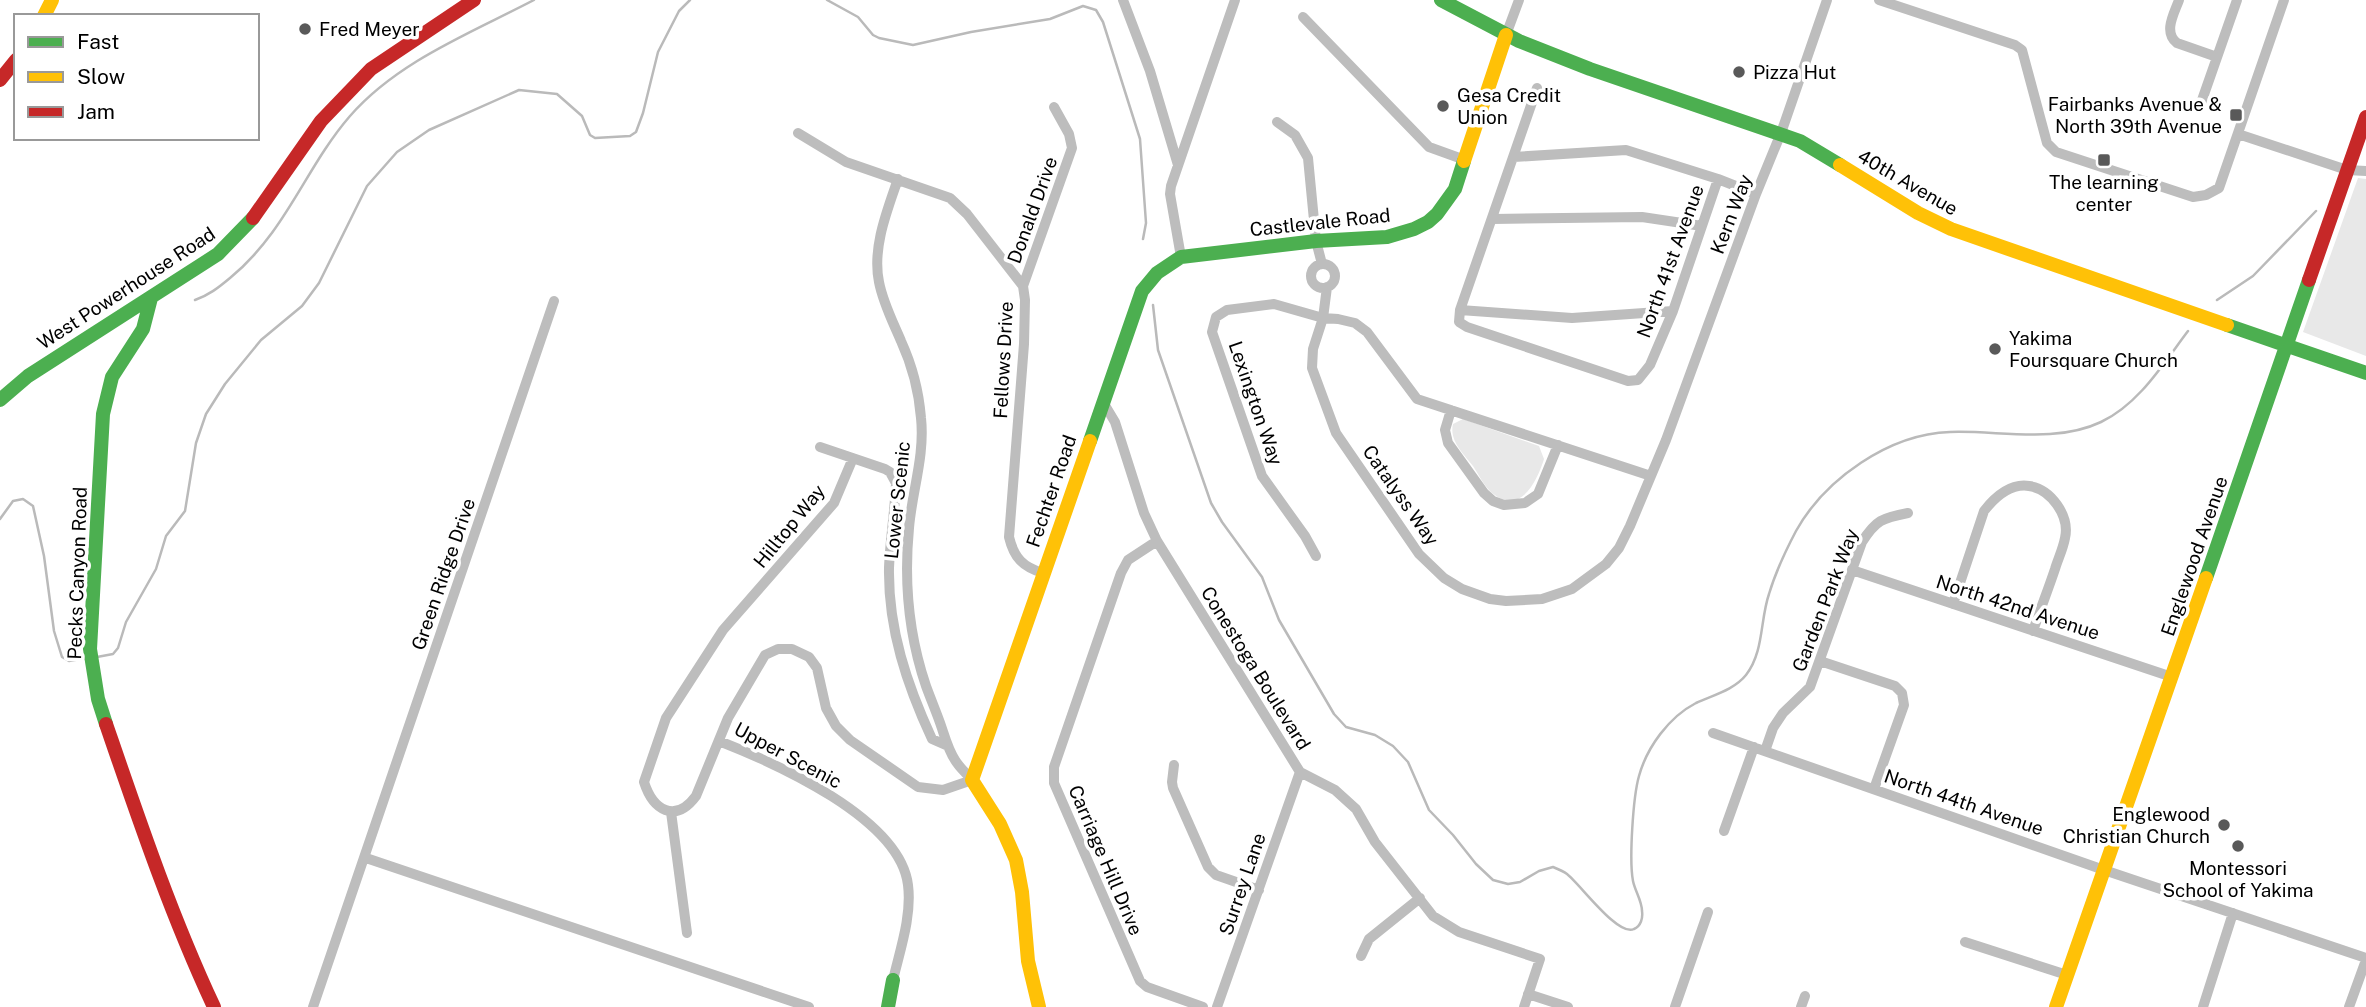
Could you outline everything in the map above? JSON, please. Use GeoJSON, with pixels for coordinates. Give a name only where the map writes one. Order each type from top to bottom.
{"type":"FeatureCollection","features":[{"type":"Feature","properties":{"kind":"main road","name":"West Powerhouse Road"},"geometry":{"type":"LineString","coordinates":[[0,400],[27,376],[218,254],[245,229],[308,137],[371,69],[474,0]]}},
{"type":"Feature","properties":{"kind":"main road","name":"40th Avenue"},"geometry":{"type":"LineString","coordinates":[[1441,0],[1506,35],[1590,69],[1800,141],[1918,213],[1951,229],[2366,373]]}},
{"type":"Feature","properties":{"kind":"main road","name":"Castlevale Road"},"geometry":{"type":"LineString","coordinates":[[1181,257],[1316,241],[1387,237],[1428,222],[1454,190],[1506,35]]}},
{"type":"Feature","properties":{"kind":"main road"},"geometry":{"type":"LineString","coordinates":[[0,80],[14,62]]}},
{"type":"Feature","properties":{"kind":"main road","name":"Englewood Avenue"},"geometry":{"type":"LineString","coordinates":[[2056,1007],[2366,117]]}},
{"type":"Feature","properties":{"kind":"main road","name":"Fechter Road"},"geometry":{"type":"LineString","coordinates":[[972,780],[1142,291],[1157,272],[1181,257]]}},
{"type":"Feature","properties":{"kind":"main road","name":"Pecks Canyon Road"},"geometry":{"type":"LineString","coordinates":[[151,298],[146,328],[119,363],[106,394],[90,649],[98,699],[146,842],[187,950],[214,1007]]}},
{"type":"Feature","properties":{"kind":"main road"},"geometry":{"type":"LineString","coordinates":[[972,780],[1001,827],[1019,870],[1027,953],[1039,1007]]}},
{"type":"Feature","properties":{"kind":"main road"},"geometry":{"type":"LineString","coordinates":[[888,1007],[893,980]]}},
{"type":"Feature","properties":{"kind":"street"},"geometry":{"type":"LineString","coordinates":[[1123,0],[1150,71],[1178,165]]}},
{"type":"Feature","properties":{"kind":"street"},"geometry":{"type":"LineString","coordinates":[[1181,257],[1170,194],[1235,0]]}},
{"type":"Feature","properties":{"kind":"street","name":"Castlevale Road"},"geometry":{"type":"LineString","coordinates":[[1506,35],[1519,0]]}},
{"type":"Feature","properties":{"kind":"street","name":"Kern Way"},"geometry":{"type":"LineString","coordinates":[[1666,440],[1781,133],[1827,0]]}},
{"type":"Feature","properties":{"kind":"street"},"geometry":{"type":"LineString","coordinates":[[1879,0],[2015,44],[2022,50],[2048,144],[2056,152],[2193,197],[2206,195],[2219,188],[2284,0]]}},
{"type":"Feature","properties":{"kind":"street"},"geometry":{"type":"LineString","coordinates":[[2179,0],[2169,30],[2172,39],[2217,57]]}},
{"type":"Feature","properties":{"kind":"street"},"geometry":{"type":"LineString","coordinates":[[2201,103],[2237,0]]}},
{"type":"Feature","properties":{"kind":"street"},"geometry":{"type":"LineString","coordinates":[[1303,17],[1429,147],[1465,160]]}},
{"type":"Feature","properties":{"kind":"street"},"geometry":{"type":"LineString","coordinates":[[1537,88],[1460,310],[1572,318],[1673,311]]}},
{"type":"Feature","properties":{"kind":"street","name":"Donald Drive"},"geometry":{"type":"LineString","coordinates":[[1023,286],[1072,148],[1069,134],[1054,107]]}},
{"type":"Feature","properties":{"kind":"street","name":"Catalyss Way"},"geometry":{"type":"LineString","coordinates":[[1277,122],[1295,135],[1308,158],[1316,241],[1322,264]]}},
{"type":"Feature","properties":{"kind":"street","name":"Fellows Drive"},"geometry":{"type":"LineString","coordinates":[[798,133],[846,162],[950,198],[959,205],[1023,286],[1024,344],[1009,537],[1018,560],[1043,573]]}},
{"type":"Feature","properties":{"kind":"street"},"geometry":{"type":"LineString","coordinates":[[2238,134],[2347,170],[2366,171]]}},
{"type":"Feature","properties":{"kind":"street","name":"North 41st Avenue"},"geometry":{"type":"LineString","coordinates":[[1514,157],[1626,150],[1756,194]]}},
{"type":"Feature","properties":{"kind":"street","name":"Lower Scenic"},"geometry":{"type":"LineString","coordinates":[[898,179],[882,230],[878,281],[887,310],[903,345],[918,397],[922,440],[909,531],[908,599],[913,635],[925,684],[954,759],[972,780]]}},
{"type":"Feature","properties":{"kind":"street","name":"North 41st Avenue"},"geometry":{"type":"LineString","coordinates":[[1460,310],[1459,322],[1467,327],[1628,381],[1638,380],[1650,365],[1673,311],[1718,179]]}},
{"type":"Feature","properties":{"kind":"street"},"geometry":{"type":"LineString","coordinates":[[1493,219],[1642,217],[1702,226]]}},
{"type":"Feature","properties":{"kind":"street","name":"Catalyss Way"},"geometry":{"type":"LineString","coordinates":[[1322,264],[1329,266],[1334,275],[1327,286],[1319,287],[1311,278],[1312,270],[1322,264]]}},
{"type":"Feature","properties":{"kind":"street","name":"Catalyss Way"},"geometry":{"type":"LineString","coordinates":[[1327,286],[1323,318],[1313,349],[1312,368],[1336,433],[1419,554],[1444,578],[1462,589],[1478,596],[1506,601],[1542,599],[1572,589],[1606,564],[1619,548],[1666,440]]}},
{"type":"Feature","properties":{"kind":"street","name":"Green Ridge Drive"},"geometry":{"type":"LineString","coordinates":[[313,1007],[554,301]]}},
{"type":"Feature","properties":{"kind":"street","name":"Lexington Way"},"geometry":{"type":"LineString","coordinates":[[1316,556],[1262,476],[1212,332],[1216,317],[1221,312],[1262,305],[1274,304],[1323,318]]}},
{"type":"Feature","properties":{"kind":"street"},"geometry":{"type":"LineString","coordinates":[[1323,318],[1338,319],[1361,327],[1417,399],[1651,476]]}},
{"type":"Feature","properties":{"kind":"street","name":"Conestoga Boulevard"},"geometry":{"type":"LineString","coordinates":[[1103,402],[1115,422],[1144,513],[1157,541],[1300,772],[1347,799],[1364,821],[1375,842],[1433,916],[1447,926],[1540,959],[1524,1007]]}},
{"type":"Feature","properties":{"kind":"street"},"geometry":{"type":"LineString","coordinates":[[1451,410],[1445,430],[1448,443],[1483,493],[1504,505],[1525,503],[1538,494],[1558,445]]}},
{"type":"Feature","properties":{"kind":"street"},"geometry":{"type":"LineString","coordinates":[[820,447],[884,469],[890,472],[897,483],[889,571],[893,624],[905,672],[932,739],[948,746]]}},
{"type":"Feature","properties":{"kind":"street","name":"Hilltop Way"},"geometry":{"type":"LineString","coordinates":[[671,812],[653,802],[644,782],[666,718],[723,630],[834,503],[853,458]]}},
{"type":"Feature","properties":{"kind":"street"},"geometry":{"type":"LineString","coordinates":[[1953,604],[1984,511],[2001,493],[2028,485],[2052,498],[2061,511],[2066,537],[2033,631]]}},
{"type":"Feature","properties":{"kind":"street","name":"Garden Park Way"},"geometry":{"type":"LineString","coordinates":[[1765,751],[1773,728],[1783,713],[1810,687],[1862,542],[1872,526],[1884,518],[1908,513]]}},
{"type":"Feature","properties":{"kind":"street","name":"Carriage Hill Drive"},"geometry":{"type":"LineString","coordinates":[[1157,541],[1128,560],[1121,573],[1054,767],[1054,783],[1140,981],[1147,987],[1203,1007]]}},
{"type":"Feature","properties":{"kind":"street","name":"North 42nd Avenue"},"geometry":{"type":"LineString","coordinates":[[1852,570],[2172,677]]}},
{"type":"Feature","properties":{"kind":"street","name":"Upper Scenic"},"geometry":{"type":"LineString","coordinates":[[893,980],[907,915],[909,885],[901,860],[877,829],[828,796],[767,760],[719,741],[728,718],[765,655],[778,649],[793,649],[809,657],[817,668],[826,708],[836,726],[850,740],[918,787],[943,790],[972,780]]}},
{"type":"Feature","properties":{"kind":"street"},"geometry":{"type":"LineString","coordinates":[[1820,661],[1895,686],[1902,694],[1904,705],[1874,789]]}},
{"type":"Feature","properties":{"kind":"street","name":"North 44th Avenue"},"geometry":{"type":"LineString","coordinates":[[1713,733],[2366,959]]}},
{"type":"Feature","properties":{"kind":"street"},"geometry":{"type":"LineString","coordinates":[[687,933],[671,812],[690,805],[719,741]]}},
{"type":"Feature","properties":{"kind":"street"},"geometry":{"type":"LineString","coordinates":[[1724,831],[1754,747]]}},
{"type":"Feature","properties":{"kind":"street"},"geometry":{"type":"LineString","coordinates":[[1174,765],[1173,788],[1208,867],[1216,875],[1258,890]]}},
{"type":"Feature","properties":{"kind":"street","name":"Surrey Lane"},"geometry":{"type":"LineString","coordinates":[[1217,1007],[1300,772]]}},
{"type":"Feature","properties":{"kind":"street"},"geometry":{"type":"LineString","coordinates":[[366,858],[809,1007]]}},
{"type":"Feature","properties":{"kind":"street"},"geometry":{"type":"LineString","coordinates":[[1361,956],[1369,939],[1420,898]]}},
{"type":"Feature","properties":{"kind":"street"},"geometry":{"type":"LineString","coordinates":[[1675,1007],[1708,912]]}},
{"type":"Feature","properties":{"kind":"street"},"geometry":{"type":"LineString","coordinates":[[2203,1007],[2233,913]]}},
{"type":"Feature","properties":{"kind":"street"},"geometry":{"type":"LineString","coordinates":[[1965,942],[2067,975]]}},
{"type":"Feature","properties":{"kind":"street"},"geometry":{"type":"LineString","coordinates":[[2349,1007],[2366,959]]}},
{"type":"Feature","properties":{"kind":"street"},"geometry":{"type":"LineString","coordinates":[[1528,994],[1568,1007]]}},
{"type":"Feature","properties":{"kind":"street"},"geometry":{"type":"LineString","coordinates":[[1801,1007],[1805,996]]}},
{"type":"Feature","properties":{"kind":"shaded area"},"geometry":{"type":"Polygon","coordinates":[[[2358,178],[2366,179],[2366,356],[2303,332],[2358,178]]]}},
{"type":"Feature","properties":{"kind":"shaded area"},"geometry":{"type":"Polygon","coordinates":[[[1463,419],[1539,446],[1544,459],[1537,477],[1526,493],[1511,500],[1502,499],[1489,490],[1455,442],[1453,424],[1463,419]]]}},
{"type":"Feature","properties":{"kind":"waterway"},"geometry":{"type":"LineString","coordinates":[[195,300],[213,291],[250,260],[281,220],[334,136],[369,97],[390,79],[436,50],[534,0]]}},
{"type":"Feature","properties":{"kind":"waterway"},"geometry":{"type":"LineString","coordinates":[[97,657],[113,654],[118,648],[126,622],[156,569],[166,536],[185,511],[196,443],[206,414],[225,384],[261,340],[302,306],[319,283],[367,186],[397,152],[429,130],[519,90],[557,94],[582,116],[590,135],[595,138],[630,136],[636,132],[643,113],[658,52],[679,11],[690,0]]}},
{"type":"Feature","properties":{"kind":"waterway"},"geometry":{"type":"LineString","coordinates":[[827,0],[858,17],[873,35],[913,45],[1050,19],[1083,6],[1096,10],[1103,22],[1140,139],[1146,223],[1143,239]]}},
{"type":"Feature","properties":{"kind":"waterway"},"geometry":{"type":"LineString","coordinates":[[2217,300],[2253,276],[2316,211]]}},
{"type":"Feature","properties":{"kind":"waterway"},"geometry":{"type":"LineString","coordinates":[[1153,305],[1158,350],[1211,503],[1262,577],[1279,620],[1334,714],[1346,727],[1375,735],[1393,746],[1408,762],[1429,810],[1493,880],[1508,884],[1520,882],[1539,871],[1553,867],[1567,874],[1609,918],[1627,929],[1636,928],[1642,916],[1641,903],[1633,881],[1632,844],[1637,786],[1647,754],[1660,734],[1677,716],[1696,703],[1729,688],[1746,675],[1756,656],[1766,604],[1781,562],[1808,512],[1824,494],[1841,477],[1882,450],[1927,435],[1950,432],[2065,433],[2101,422],[2139,394],[2188,331]]}},
{"type":"Feature","properties":{"kind":"waterway"},"geometry":{"type":"LineString","coordinates":[[0,519],[13,501],[23,499],[33,506],[44,556],[54,631],[62,657],[69,661],[87,658]]}},
{"type":"Feature","properties":{"kind":"traffic: fast"},"geometry":{"type":"LineString","coordinates":[[1441,0],[1519,41],[1590,69],[1800,141],[1840,165]]}},
{"type":"Feature","properties":{"kind":"traffic: fast"},"geometry":{"type":"LineString","coordinates":[[1090,441],[1142,291],[1157,273],[1181,257],[1316,241],[1387,237],[1414,229],[1437,214],[1455,189],[1464,161]]}},
{"type":"Feature","properties":{"kind":"traffic: fast"},"geometry":{"type":"LineString","coordinates":[[0,400],[28,376],[218,254],[253,218]]}},
{"type":"Feature","properties":{"kind":"traffic: fast"},"geometry":{"type":"LineString","coordinates":[[2206,578],[2309,280]]}},
{"type":"Feature","properties":{"kind":"traffic: fast"},"geometry":{"type":"LineString","coordinates":[[106,724],[98,699],[90,649],[103,414],[112,377],[143,329],[151,298]]}},
{"type":"Feature","properties":{"kind":"traffic: fast"},"geometry":{"type":"LineString","coordinates":[[2227,325],[2366,373]]}},
{"type":"Feature","properties":{"kind":"traffic: fast"},"geometry":{"type":"LineString","coordinates":[[888,1007],[893,980]]}},
{"type":"Feature","properties":{"kind":"traffic: slow"},"geometry":{"type":"LineString","coordinates":[[45,14],[52,0]]}},
{"type":"Feature","properties":{"kind":"traffic: slow"},"geometry":{"type":"LineString","coordinates":[[1464,161],[1506,35]]}},
{"type":"Feature","properties":{"kind":"traffic: slow"},"geometry":{"type":"LineString","coordinates":[[1840,165],[1918,213],[1951,229],[2227,325]]}},
{"type":"Feature","properties":{"kind":"traffic: slow"},"geometry":{"type":"LineString","coordinates":[[1039,1007],[1028,961],[1022,892],[1016,860],[1000,824],[972,780],[1090,441]]}},
{"type":"Feature","properties":{"kind":"traffic: slow"},"geometry":{"type":"LineString","coordinates":[[2056,1007],[2206,578]]}},
{"type":"Feature","properties":{"kind":"traffic: jam"},"geometry":{"type":"LineString","coordinates":[[253,218],[321,121],[371,69],[474,0]]}},
{"type":"Feature","properties":{"kind":"traffic: jam"},"geometry":{"type":"LineString","coordinates":[[0,80],[14,62]]}},
{"type":"Feature","properties":{"kind":"traffic: jam"},"geometry":{"type":"LineString","coordinates":[[2309,280],[2366,117]]}},
{"type":"Feature","properties":{"kind":"traffic: jam"},"geometry":{"type":"LineString","coordinates":[[106,724],[170,902],[214,1007]]}},
{"type":"Feature","properties":{"kind":"place","name":"Fred Meyer"},"geometry":{"type":"Point","coordinates":[305,29]}},
{"type":"Feature","properties":{"kind":"place","name":"Pizza Hut"},"geometry":{"type":"Point","coordinates":[1739,72]}},
{"type":"Feature","properties":{"kind":"place","name":"Gesa Credit Union"},"geometry":{"type":"Point","coordinates":[1443,106]}},
{"type":"Feature","properties":{"kind":"place","name":"Fairbanks Avenue & North 39th Avenue"},"geometry":{"type":"Point","coordinates":[2236,115]}},
{"type":"Feature","properties":{"kind":"place","name":"The learning center"},"geometry":{"type":"Point","coordinates":[2104,160]}},
{"type":"Feature","properties":{"kind":"place","name":"Yakima Foursquare Church"},"geometry":{"type":"Point","coordinates":[1995,349]}},
{"type":"Feature","properties":{"kind":"place","name":"Englewood Christian Church"},"geometry":{"type":"Point","coordinates":[2224,825]}},
{"type":"Feature","properties":{"kind":"place","name":"Montessori School of Yakima"},"geometry":{"type":"Point","coordinates":[2238,846]}}]}
